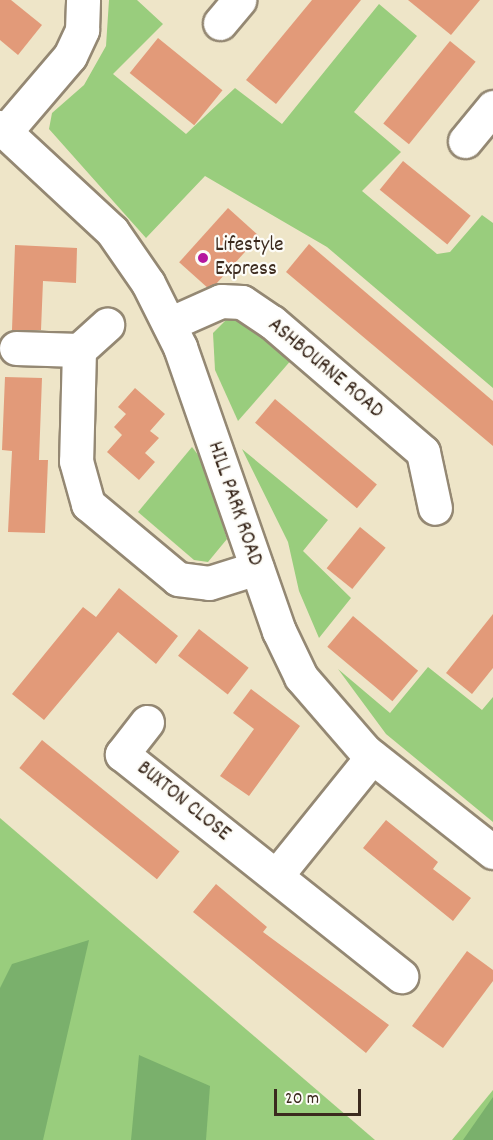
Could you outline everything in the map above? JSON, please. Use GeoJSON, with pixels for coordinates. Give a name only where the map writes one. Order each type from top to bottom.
{"type":"FeatureCollection","features":[{"type":"Feature","properties":{"kind":"street","name":"HILL PARK ROAD"},"geometry":{"type":"LineString","coordinates":[[83,0],[82,30],[70,56],[2,129],[112,231],[148,283],[169,324],[257,568],[302,677],[326,712],[372,757],[493,852]]}},
{"type":"Feature","properties":{"kind":"street"},"geometry":{"type":"LineString","coordinates":[[465,141],[493,107]]}},
{"type":"Feature","properties":{"kind":"street","name":"ASHBOURNE ROAD"},"geometry":{"type":"LineString","coordinates":[[169,324],[221,301],[242,302],[272,322],[423,452],[435,508]]}},
{"type":"Feature","properties":{"kind":"street"},"geometry":{"type":"LineString","coordinates":[[16,348],[79,350],[107,325]]}},
{"type":"Feature","properties":{"kind":"street"},"geometry":{"type":"LineString","coordinates":[[79,350],[76,460],[88,504],[178,579],[209,583],[257,568]]}},
{"type":"Feature","properties":{"kind":"street","name":"BUXTON CLOSE"},"geometry":{"type":"LineString","coordinates":[[147,722],[122,754],[401,976]]}},
{"type":"Feature","properties":{"kind":"street"},"geometry":{"type":"LineString","coordinates":[[276,876],[372,757]]}},
{"type":"Feature","properties":{"kind":"green space"},"geometry":{"type":"Polygon","coordinates":[[[109,0],[137,0],[163,24],[113,74],[186,134],[235,88],[282,124],[379,4],[417,36],[354,112],[401,152],[362,191],[437,254],[450,252],[482,215],[493,223],[493,388],[327,247],[205,176],[146,238],[49,129],[52,113],[84,85],[106,46],[109,0]]]}},
{"type":"Feature","properties":{"kind":"green space"},"geometry":{"type":"Polygon","coordinates":[[[244,318],[293,358],[238,421],[215,370],[213,333],[226,320],[244,318]]]}},
{"type":"Feature","properties":{"kind":"green space"},"geometry":{"type":"Polygon","coordinates":[[[192,447],[202,460],[227,539],[208,562],[194,560],[138,512],[192,447]]]}},
{"type":"Feature","properties":{"kind":"green space"},"geometry":{"type":"Polygon","coordinates":[[[242,449],[328,520],[303,551],[351,598],[319,638],[299,591],[288,542],[242,449]]]}},
{"type":"Feature","properties":{"kind":"green space"},"geometry":{"type":"Polygon","coordinates":[[[428,667],[482,710],[493,697],[493,822],[386,734],[338,669],[390,713],[428,667]]]}},
{"type":"Feature","properties":{"kind":"green space"},"geometry":{"type":"Polygon","coordinates":[[[0,818],[375,1140],[0,1140],[0,818]]]}},
{"type":"Feature","properties":{"kind":"green space"},"geometry":{"type":"Polygon","coordinates":[[[89,940],[43,1140],[0,1140],[0,988],[12,964],[89,940]]]}},
{"type":"Feature","properties":{"kind":"green space"},"geometry":{"type":"Polygon","coordinates":[[[139,1055],[210,1086],[206,1140],[131,1140],[139,1055]]]}},
{"type":"Feature","properties":{"kind":"green space"},"geometry":{"type":"Polygon","coordinates":[[[493,1090],[493,1140],[452,1140],[493,1090]]]}},
{"type":"Feature","properties":{"kind":"green space"},"geometry":{"type":"Polygon","coordinates":[[[493,1097],[493,1140],[463,1140],[493,1097]]]}},
{"type":"Feature","properties":{"kind":"building"},"geometry":{"type":"Polygon","coordinates":[[[0,0],[11,0],[42,25],[18,55],[0,40],[0,0]]]}},
{"type":"Feature","properties":{"kind":"building"},"geometry":{"type":"Polygon","coordinates":[[[312,0],[361,0],[276,104],[246,80],[312,0]]]}},
{"type":"Feature","properties":{"kind":"building"},"geometry":{"type":"Polygon","coordinates":[[[408,0],[480,0],[451,35],[408,0]]]}},
{"type":"Feature","properties":{"kind":"building"},"geometry":{"type":"Polygon","coordinates":[[[158,38],[223,90],[194,125],[130,73],[158,38]]]}},
{"type":"Feature","properties":{"kind":"building"},"geometry":{"type":"Polygon","coordinates":[[[450,41],[476,62],[409,144],[383,123],[450,41]]]}},
{"type":"Feature","properties":{"kind":"building"},"geometry":{"type":"Polygon","coordinates":[[[403,161],[471,216],[447,245],[380,190],[403,161]]]}},
{"type":"Feature","properties":{"kind":"building"},"geometry":{"type":"Polygon","coordinates":[[[228,208],[259,236],[210,290],[179,262],[228,208]]]}},
{"type":"Feature","properties":{"kind":"building"},"geometry":{"type":"Polygon","coordinates":[[[309,244],[493,401],[493,446],[286,272],[309,244]]]}},
{"type":"Feature","properties":{"kind":"building"},"geometry":{"type":"Polygon","coordinates":[[[15,245],[77,248],[76,283],[43,281],[41,330],[12,330],[15,245]]]}},
{"type":"Feature","properties":{"kind":"building"},"geometry":{"type":"Polygon","coordinates":[[[5,377],[42,378],[39,460],[48,460],[45,533],[8,532],[12,451],[2,450],[5,377]]]}},
{"type":"Feature","properties":{"kind":"building"},"geometry":{"type":"Polygon","coordinates":[[[135,388],[165,414],[150,431],[159,438],[145,453],[155,462],[139,480],[107,452],[122,435],[114,427],[126,414],[118,407],[135,388]]]}},
{"type":"Feature","properties":{"kind":"building"},"geometry":{"type":"Polygon","coordinates":[[[275,399],[377,484],[357,508],[255,423],[275,399]]]}},
{"type":"Feature","properties":{"kind":"building"},"geometry":{"type":"Polygon","coordinates":[[[360,527],[386,548],[352,589],[327,568],[360,527]]]}},
{"type":"Feature","properties":{"kind":"building"},"geometry":{"type":"Polygon","coordinates":[[[119,588],[178,636],[156,664],[118,632],[44,720],[12,694],[83,607],[96,617],[119,588]]]}},
{"type":"Feature","properties":{"kind":"building"},"geometry":{"type":"Polygon","coordinates":[[[493,614],[493,668],[472,694],[446,673],[493,614]]]}},
{"type":"Feature","properties":{"kind":"building"},"geometry":{"type":"Polygon","coordinates":[[[353,616],[418,671],[392,701],[327,647],[353,616]]]}},
{"type":"Feature","properties":{"kind":"building"},"geometry":{"type":"Polygon","coordinates":[[[199,629],[249,668],[228,695],[178,656],[199,629]]]}},
{"type":"Feature","properties":{"kind":"building"},"geometry":{"type":"Polygon","coordinates":[[[251,689],[300,726],[249,796],[220,776],[254,729],[233,713],[251,689]]]}},
{"type":"Feature","properties":{"kind":"building"},"geometry":{"type":"Polygon","coordinates":[[[42,740],[180,851],[157,879],[19,768],[42,740]]]}},
{"type":"Feature","properties":{"kind":"building"},"geometry":{"type":"Polygon","coordinates":[[[386,820],[438,862],[433,869],[471,898],[453,921],[363,848],[386,820]]]}},
{"type":"Feature","properties":{"kind":"building"},"geometry":{"type":"Polygon","coordinates":[[[216,884],[267,927],[263,932],[389,1025],[366,1053],[193,912],[216,884]]]}},
{"type":"Feature","properties":{"kind":"building"},"geometry":{"type":"Polygon","coordinates":[[[467,951],[493,970],[493,981],[443,1048],[412,1026],[467,951]]]}},
{"type":"Feature","properties":{"kind":"place","name":"Lifestyle Express"},"geometry":{"type":"Point","coordinates":[203,258]}}]}
